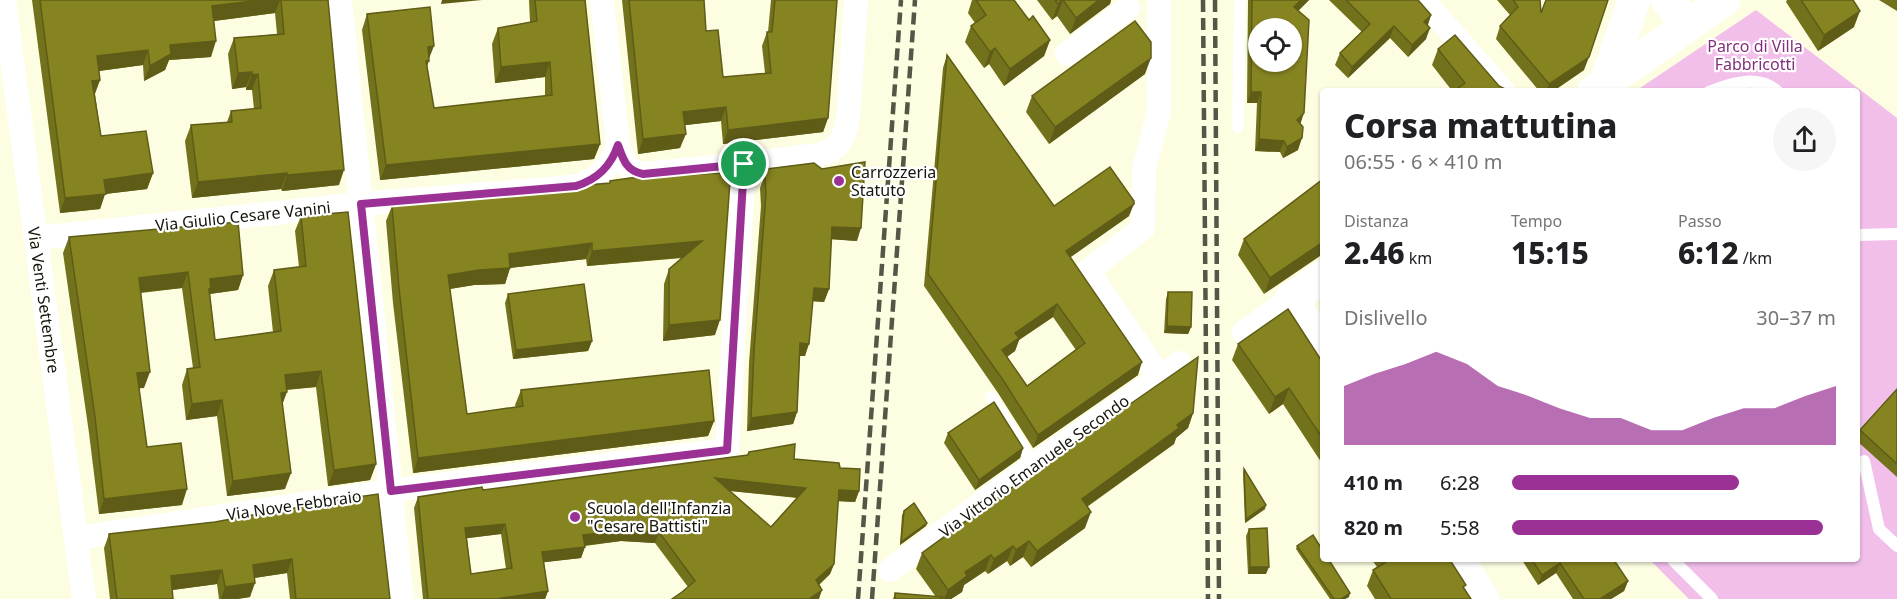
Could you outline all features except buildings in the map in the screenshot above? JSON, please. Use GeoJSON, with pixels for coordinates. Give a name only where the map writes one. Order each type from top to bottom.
{"type":"FeatureCollection","features":[{"type":"Feature","properties":{"kind":"street","name":"Via Venti Settembre"},"geometry":{"type":"LineString","coordinates":[[4,0],[84,599]]}},
{"type":"Feature","properties":{"kind":"street"},"geometry":{"type":"LineString","coordinates":[[340,0],[402,599]]}},
{"type":"Feature","properties":{"kind":"street"},"geometry":{"type":"LineString","coordinates":[[602,0],[618,145],[626,166],[636,173],[643,174],[825,153],[841,143],[848,119],[856,0]]}},
{"type":"Feature","properties":{"kind":"street"},"geometry":{"type":"LineString","coordinates":[[1423,0],[1500,88]]}},
{"type":"Feature","properties":{"kind":"street"},"geometry":{"type":"LineString","coordinates":[[1666,0],[1687,25]]}},
{"type":"Feature","properties":{"kind":"street"},"geometry":{"type":"LineString","coordinates":[[1599,87],[1724,0]]}},
{"type":"Feature","properties":{"kind":"street"},"geometry":{"type":"LineString","coordinates":[[1634,1],[1640,26],[1646,35],[1658,45]]}},
{"type":"Feature","properties":{"kind":"street"},"geometry":{"type":"LineString","coordinates":[[1599,87],[1634,1]]}},
{"type":"Feature","properties":{"kind":"street"},"geometry":{"type":"LineString","coordinates":[[1067,54],[1125,4],[1159,2]]}},
{"type":"Feature","properties":{"kind":"street","name":"Via Vittorio Emanuele Secondo"},"geometry":{"type":"LineString","coordinates":[[890,570],[1170,370],[1088,272],[1143,228],[1144,168],[1159,112],[1159,2]]}},
{"type":"Feature","properties":{"kind":"street","name":"Via Giulio Cesare Vanini"},"geometry":{"type":"LineString","coordinates":[[36,238],[361,204],[576,186],[605,170],[615,156],[618,145]]}},
{"type":"Feature","properties":{"kind":"street","name":"Via Nove Febbraio"},"geometry":{"type":"LineString","coordinates":[[77,538],[391,491],[727,450],[744,164]]}},
{"type":"Feature","properties":{"kind":"street"},"geometry":{"type":"LineString","coordinates":[[1244,332],[1320,280]]}},
{"type":"Feature","properties":{"kind":"street"},"geometry":{"type":"LineString","coordinates":[[1291,299],[1320,342]]}},
{"type":"Feature","properties":{"kind":"street"},"geometry":{"type":"LineString","coordinates":[[1459,562],[1483,599]]}},
{"type":"Feature","properties":{"kind":"lane"},"geometry":{"type":"LineString","coordinates":[[1238,127],[1240,0]]}},
{"type":"Feature","properties":{"kind":"lane"},"geometry":{"type":"LineString","coordinates":[[1719,88],[1749,82],[1766,83],[1773,88]]}},
{"type":"Feature","properties":{"kind":"lane"},"geometry":{"type":"LineString","coordinates":[[1860,236],[1897,234]]}},
{"type":"Feature","properties":{"kind":"lane"},"geometry":{"type":"LineString","coordinates":[[991,397],[1034,465]]}},
{"type":"Feature","properties":{"kind":"lane"},"geometry":{"type":"LineString","coordinates":[[1864,461],[1879,530],[1897,546]]}},
{"type":"Feature","properties":{"kind":"lane"},"geometry":{"type":"LineString","coordinates":[[1675,562],[1712,599]]}},
{"type":"Feature","properties":{"kind":"green space","name":"Parco di Villa Fabbricotti"},"geometry":{"type":"Polygon","coordinates":[[[1756,10],[1858,88],[1640,88],[1756,10]]]}},
{"type":"Feature","properties":{"kind":"green space","name":"Parco di Villa Fabbricotti"},"geometry":{"type":"Polygon","coordinates":[[[1860,90],[1897,118],[1897,599],[1689,599],[1652,562],[1860,562],[1860,90]]]}},
{"type":"Feature","properties":{"kind":"railway"},"geometry":{"type":"LineString","coordinates":[[858,599],[901,0]]}},
{"type":"Feature","properties":{"kind":"railway"},"geometry":{"type":"LineString","coordinates":[[872,599],[915,0]]}},
{"type":"Feature","properties":{"kind":"railway"},"geometry":{"type":"LineString","coordinates":[[1203,0],[1208,599]]}},
{"type":"Feature","properties":{"kind":"railway"},"geometry":{"type":"LineString","coordinates":[[1215,0],[1219,599]]}},
{"type":"Feature","properties":{"kind":"place","name":"Carrozzeria Statuto"},"geometry":{"type":"Point","coordinates":[839,181]}},
{"type":"Feature","properties":{"kind":"place","name":"Scuola dell'Infanzia \"Cesare Battisti\""},"geometry":{"type":"Point","coordinates":[575,517]}},
{"type":"Feature","properties":{"kind":"route"},"geometry":{"type":"LineString","coordinates":[[618,145],[626,166],[636,173],[744,164],[727,450],[391,491],[361,204],[576,186],[605,170],[615,156],[618,145]]}}]}
